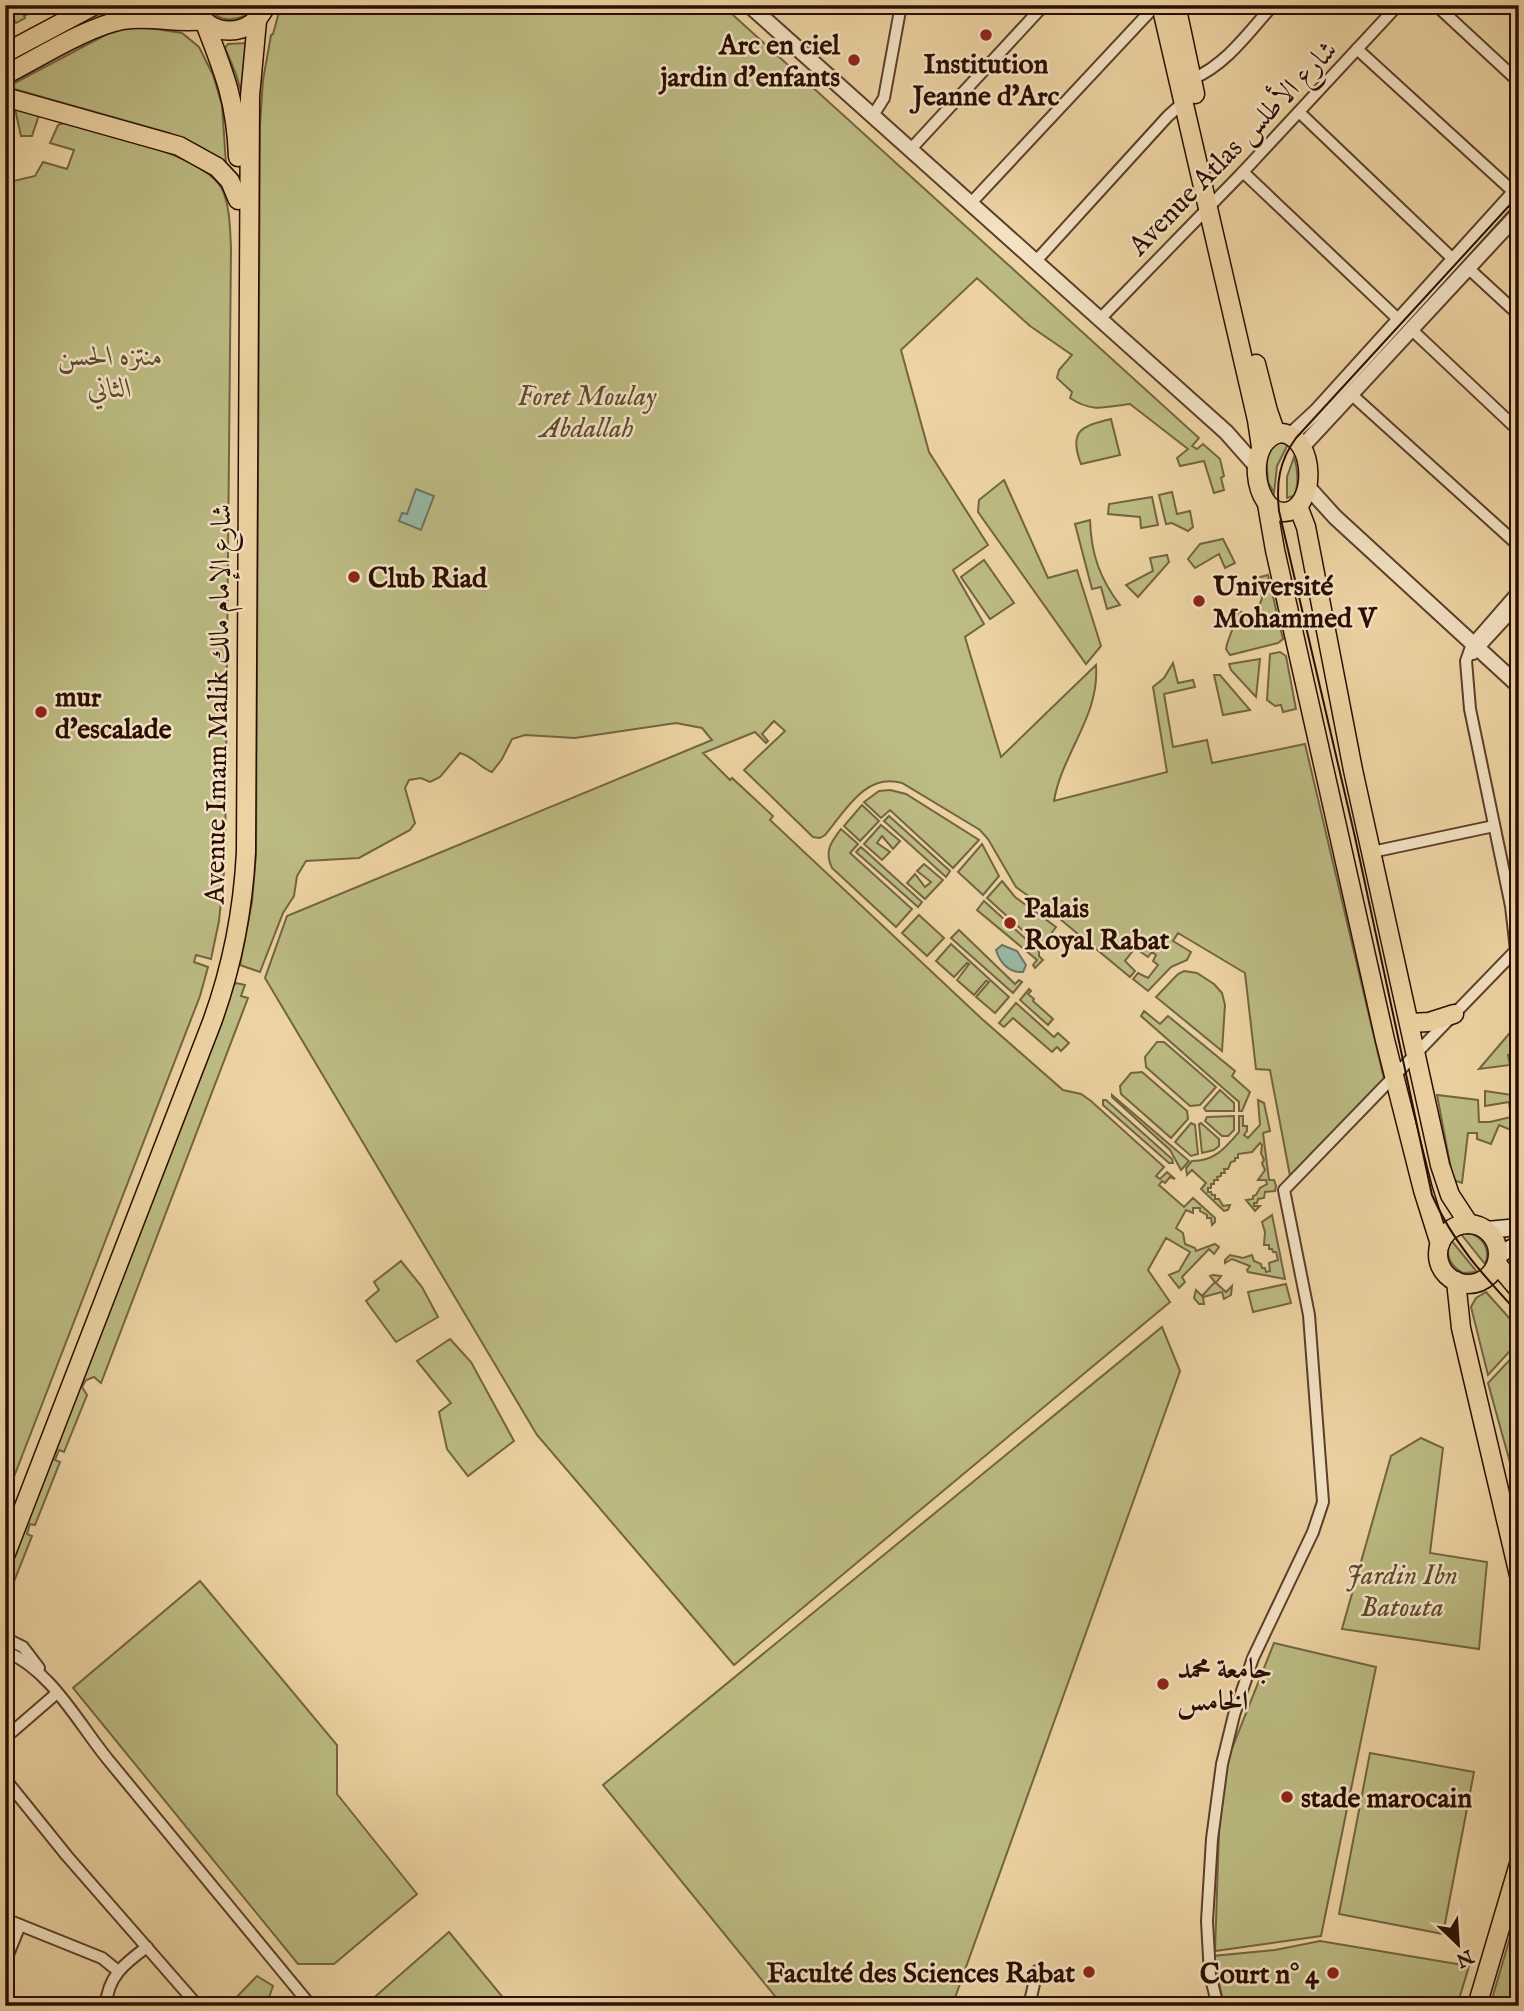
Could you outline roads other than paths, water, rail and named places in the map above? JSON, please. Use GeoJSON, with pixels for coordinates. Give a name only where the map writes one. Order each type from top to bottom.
{"type":"FeatureCollection","features":[{"type":"Feature","properties":{"kind":"main road"},"geometry":{"type":"LineString","coordinates":[[5,53],[95,5]]}},
{"type":"Feature","properties":{"kind":"main road"},"geometry":{"type":"LineString","coordinates":[[1159,5],[1190,91]]}},
{"type":"Feature","properties":{"kind":"main road"},"geometry":{"type":"LineString","coordinates":[[1176,5],[1190,91],[1257,420],[1261,490],[1267,504],[1275,550],[1394,1076],[1423,1190],[1440,1244]]}},
{"type":"Feature","properties":{"kind":"main road"},"geometry":{"type":"LineString","coordinates":[[5,75],[108,24],[136,19],[175,22],[200,16],[221,30],[230,31],[249,26],[261,13]]}},
{"type":"Feature","properties":{"kind":"main road","name":"Avenue Imam Malik شارع الإمام مالك"},"geometry":{"type":"LineString","coordinates":[[5,1556],[212,1022],[228,971],[239,921],[246,852],[250,96],[261,13]]}},
{"type":"Feature","properties":{"kind":"main road","name":"Avenue Imam Malik شارع الإمام مالك"},"geometry":{"type":"LineString","coordinates":[[5,1530],[203,1020],[227,928],[236,850],[237,133],[233,102],[225,73],[200,16]]}},
{"type":"Feature","properties":{"kind":"main road"},"geometry":{"type":"LineString","coordinates":[[5,97],[186,149],[225,174],[238,200]]}},
{"type":"Feature","properties":{"kind":"main road"},"geometry":{"type":"LineString","coordinates":[[1214,202],[1262,390],[1290,439],[1308,463],[1303,497],[1306,527],[1353,771],[1443,1177],[1454,1202],[1469,1224]]}},
{"type":"Feature","properties":{"kind":"main road"},"geometry":{"type":"LineString","coordinates":[[1259,456],[1269,437],[1290,439]]}},
{"type":"Feature","properties":{"kind":"main road"},"geometry":{"type":"LineString","coordinates":[[1267,504],[1283,512],[1303,497]]}},
{"type":"Feature","properties":{"kind":"main road"},"geometry":{"type":"LineString","coordinates":[[1410,1023],[1429,1022],[1454,1014]]}},
{"type":"Feature","properties":{"kind":"main road"},"geometry":{"type":"LineString","coordinates":[[1519,1227],[1487,1230],[1469,1224],[1459,1226],[1449,1231],[1440,1244],[1438,1256],[1442,1269],[1456,1281],[1468,1284],[1490,1275],[1497,1260],[1519,1244]]}},
{"type":"Feature","properties":{"kind":"main road"},"geometry":{"type":"LineString","coordinates":[[1487,1230],[1495,1240],[1497,1260],[1519,1290]]}},
{"type":"Feature","properties":{"kind":"main road"},"geometry":{"type":"LineString","coordinates":[[1456,1281],[1461,1328],[1519,1575]]}},
{"type":"Feature","properties":{"kind":"main road"},"geometry":{"type":"LineString","coordinates":[[1478,2006],[1519,1864]]}},
{"type":"Feature","properties":{"kind":"street"},"geometry":{"type":"LineString","coordinates":[[872,117],[884,97],[901,5]]}},
{"type":"Feature","properties":{"kind":"street"},"geometry":{"type":"LineString","coordinates":[[909,150],[1044,5]]}},
{"type":"Feature","properties":{"kind":"street"},"geometry":{"type":"LineString","coordinates":[[970,204],[1159,5]]}},
{"type":"Feature","properties":{"kind":"street"},"geometry":{"type":"LineString","coordinates":[[1035,262],[1190,91],[1220,63],[1273,5]]}},
{"type":"Feature","properties":{"kind":"street","name":"Avenue Atlas شارع الأطلس"},"geometry":{"type":"LineString","coordinates":[[1099,320],[1243,172],[1398,5]]}},
{"type":"Feature","properties":{"kind":"street"},"geometry":{"type":"LineString","coordinates":[[1436,5],[1519,82]]}},
{"type":"Feature","properties":{"kind":"street"},"geometry":{"type":"LineString","coordinates":[[752,7],[1099,320],[1226,432],[1259,456]]}},
{"type":"Feature","properties":{"kind":"street"},"geometry":{"type":"LineString","coordinates":[[1290,439],[1351,394],[1454,260],[1517,192],[1357,49]]}},
{"type":"Feature","properties":{"kind":"street"},"geometry":{"type":"LineString","coordinates":[[1299,112],[1454,260]]}},
{"type":"Feature","properties":{"kind":"street"},"geometry":{"type":"LineString","coordinates":[[1243,172],[1519,432]]}},
{"type":"Feature","properties":{"kind":"street"},"geometry":{"type":"LineString","coordinates":[[1290,439],[1468,268],[1519,214]]}},
{"type":"Feature","properties":{"kind":"street"},"geometry":{"type":"LineString","coordinates":[[1468,268],[1519,315]]}},
{"type":"Feature","properties":{"kind":"street"},"geometry":{"type":"LineString","coordinates":[[1351,394],[1519,547]]}},
{"type":"Feature","properties":{"kind":"street"},"geometry":{"type":"LineString","coordinates":[[1303,497],[1332,513],[1519,686]]}},
{"type":"Feature","properties":{"kind":"street"},"geometry":{"type":"LineString","coordinates":[[1218,2006],[1210,1975],[1207,1921],[1212,1839],[1222,1764],[1234,1715],[1253,1658],[1313,1532],[1323,1502],[1309,1315],[1284,1190],[1518,948],[1470,709],[1466,661],[1519,590]]}},
{"type":"Feature","properties":{"kind":"street"},"geometry":{"type":"LineString","coordinates":[[1475,647],[1519,604]]}},
{"type":"Feature","properties":{"kind":"street"},"geometry":{"type":"LineString","coordinates":[[1372,852],[1494,826]]}},
{"type":"Feature","properties":{"kind":"street"},"geometry":{"type":"LineString","coordinates":[[5,1638],[23,1647],[38,1664],[42,1674]]}},
{"type":"Feature","properties":{"kind":"street"},"geometry":{"type":"LineString","coordinates":[[5,1651],[27,1662],[42,1674],[97,1747],[311,2006]]}},
{"type":"Feature","properties":{"kind":"street"},"geometry":{"type":"LineString","coordinates":[[5,1738],[57,1693]]}},
{"type":"Feature","properties":{"kind":"street"},"geometry":{"type":"LineString","coordinates":[[5,1779],[67,1856],[198,2006]]}},
{"type":"Feature","properties":{"kind":"street"},"geometry":{"type":"LineString","coordinates":[[5,1919],[102,1958],[118,1971]]}},
{"type":"Feature","properties":{"kind":"street"},"geometry":{"type":"LineString","coordinates":[[5,1962],[20,1925]]}},
{"type":"Feature","properties":{"kind":"street"},"geometry":{"type":"LineString","coordinates":[[106,2006],[110,1983],[118,1971],[147,1947]]}},
{"type":"Feature","properties":{"kind":"street"},"geometry":{"type":"LineString","coordinates":[[1029,2006],[1037,1971]]}},
{"type":"Feature","properties":{"kind":"tram line"},"geometry":{"type":"LineString","coordinates":[[1519,195],[1296,438],[1282,464],[1278,491],[1279,511],[1355,837],[1432,1195],[1460,1244],[1519,1314]]}},
{"type":"Feature","properties":{"kind":"place","name":"Institution Jeanne d'Arc"},"geometry":{"type":"Point","coordinates":[986,35]}},
{"type":"Feature","properties":{"kind":"place","name":"Arc en ciel jardin d'enfants"},"geometry":{"type":"Point","coordinates":[854,60]}},
{"type":"Feature","properties":{"kind":"place","name":"Club Riad"},"geometry":{"type":"Point","coordinates":[354,577]}},
{"type":"Feature","properties":{"kind":"place","name":"Université Mohammed V"},"geometry":{"type":"Point","coordinates":[1199,601]}},
{"type":"Feature","properties":{"kind":"place","name":"mur d'escalade"},"geometry":{"type":"Point","coordinates":[41,712]}},
{"type":"Feature","properties":{"kind":"place","name":"Palais Royal Rabat"},"geometry":{"type":"Point","coordinates":[1010,923]}},
{"type":"Feature","properties":{"kind":"place","name":"جامعة محمد الخامس"},"geometry":{"type":"Point","coordinates":[1163,1684]}},
{"type":"Feature","properties":{"kind":"place","name":"stade marocain"},"geometry":{"type":"Point","coordinates":[1287,1797]}},
{"type":"Feature","properties":{"kind":"place","name":"Faculté des Sciences Rabat"},"geometry":{"type":"Point","coordinates":[1089,1972]}},
{"type":"Feature","properties":{"kind":"place","name":"Court n° 4"},"geometry":{"type":"Point","coordinates":[1333,1973]}},
{"type":"Feature","properties":{"kind":"park label","name":"منتزه الحسن الثاني"},"geometry":{"type":"Point","coordinates":[110,371]}},
{"type":"Feature","properties":{"kind":"park label","name":"Foret Moulay Abdallah"},"geometry":{"type":"Point","coordinates":[587,411]}},
{"type":"Feature","properties":{"kind":"park label","name":"Jardin Ibn Batouta"},"geometry":{"type":"Point","coordinates":[1402,1590]}}]}
